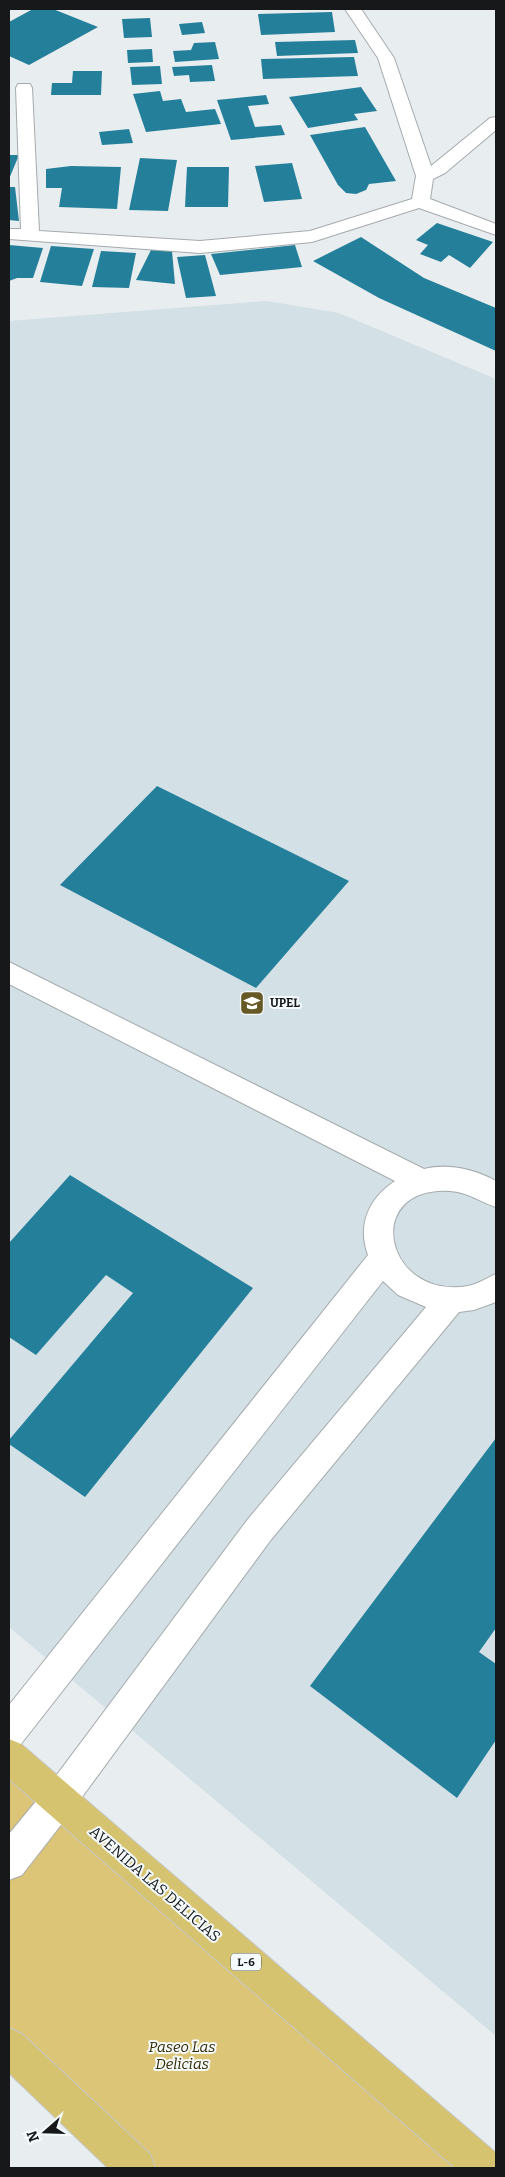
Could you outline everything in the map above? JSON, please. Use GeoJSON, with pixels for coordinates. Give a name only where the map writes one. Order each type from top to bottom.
{"type":"FeatureCollection","features":[{"type":"Feature","properties":{"kind":"main road","name":"AVENIDA LAS DELICIAS"},"geometry":{"type":"LineString","coordinates":[[9,1756],[484,2168]]}},
{"type":"Feature","properties":{"kind":"main road"},"geometry":{"type":"LineString","coordinates":[[9,2048],[136,2168]]}},
{"type":"Feature","properties":{"kind":"street"},"geometry":{"type":"LineString","coordinates":[[353,9],[386,58],[425,176],[420,202]]}},
{"type":"Feature","properties":{"kind":"street"},"geometry":{"type":"LineString","coordinates":[[24,88],[30,235]]}},
{"type":"Feature","properties":{"kind":"street"},"geometry":{"type":"LineString","coordinates":[[425,176],[445,165],[496,122]]}},
{"type":"Feature","properties":{"kind":"street"},"geometry":{"type":"LineString","coordinates":[[9,234],[200,247],[312,236],[420,202],[496,230]]}},
{"type":"Feature","properties":{"kind":"street"},"geometry":{"type":"LineString","coordinates":[[9,972],[421,1181]]}},
{"type":"Feature","properties":{"kind":"street"},"geometry":{"type":"LineString","coordinates":[[496,1196],[475,1183],[448,1178],[421,1181],[398,1192],[382,1211],[378,1234],[382,1258],[398,1280],[422,1294],[451,1300],[479,1297],[496,1287]]}},
{"type":"Feature","properties":{"kind":"street"},"geometry":{"type":"LineString","coordinates":[[9,1732],[203,1488],[382,1258]]}},
{"type":"Feature","properties":{"kind":"street"},"geometry":{"type":"LineString","coordinates":[[9,1862],[59,1800],[259,1530],[451,1300]]}},
{"type":"Feature","properties":{"kind":"shaded area","name":"UPEL"},"geometry":{"type":"Polygon","coordinates":[[[267,301],[339,313],[496,379],[496,2036],[9,1627],[9,321],[267,301]]]}},
{"type":"Feature","properties":{"kind":"green space","name":"Paseo Las Delicias"},"geometry":{"type":"Polygon","coordinates":[[[9,1756],[484,2168],[136,2168],[9,2047],[9,1756]]]}},
{"type":"Feature","properties":{"kind":"building"},"geometry":{"type":"Polygon","coordinates":[[[33,9],[53,9],[98,27],[29,65],[9,56],[9,22],[33,9]]]}},
{"type":"Feature","properties":{"kind":"building"},"geometry":{"type":"Polygon","coordinates":[[[332,12],[335,32],[261,35],[258,14],[332,12]]]}},
{"type":"Feature","properties":{"kind":"building"},"geometry":{"type":"Polygon","coordinates":[[[150,18],[152,37],[124,38],[122,19],[150,18]]]}},
{"type":"Feature","properties":{"kind":"building"},"geometry":{"type":"Polygon","coordinates":[[[202,22],[205,33],[182,35],[179,24],[202,22]]]}},
{"type":"Feature","properties":{"kind":"building"},"geometry":{"type":"Polygon","coordinates":[[[355,40],[358,53],[277,56],[275,42],[355,40]]]}},
{"type":"Feature","properties":{"kind":"building"},"geometry":{"type":"Polygon","coordinates":[[[215,42],[219,59],[175,62],[173,51],[191,50],[194,43],[215,42]]]}},
{"type":"Feature","properties":{"kind":"building"},"geometry":{"type":"Polygon","coordinates":[[[152,49],[153,62],[128,63],[127,50],[152,49]]]}},
{"type":"Feature","properties":{"kind":"building"},"geometry":{"type":"Polygon","coordinates":[[[354,57],[358,76],[263,79],[261,59],[354,57]]]}},
{"type":"Feature","properties":{"kind":"building"},"geometry":{"type":"Polygon","coordinates":[[[212,65],[215,81],[190,82],[189,75],[174,76],[172,67],[212,65]]]}},
{"type":"Feature","properties":{"kind":"building"},"geometry":{"type":"Polygon","coordinates":[[[160,66],[162,84],[132,85],[130,67],[160,66]]]}},
{"type":"Feature","properties":{"kind":"building"},"geometry":{"type":"Polygon","coordinates":[[[73,71],[102,71],[101,95],[51,95],[52,83],[72,83],[73,71]]]}},
{"type":"Feature","properties":{"kind":"building"},"geometry":{"type":"Polygon","coordinates":[[[361,87],[377,111],[354,114],[358,120],[308,128],[289,97],[361,87]]]}},
{"type":"Feature","properties":{"kind":"building"},"geometry":{"type":"Polygon","coordinates":[[[160,91],[163,101],[181,99],[186,112],[215,109],[221,124],[146,132],[133,94],[160,91]]]}},
{"type":"Feature","properties":{"kind":"building"},"geometry":{"type":"Polygon","coordinates":[[[266,95],[269,104],[248,106],[255,127],[281,125],[285,135],[231,140],[217,100],[266,95]]]}},
{"type":"Feature","properties":{"kind":"building"},"geometry":{"type":"Polygon","coordinates":[[[365,127],[396,181],[369,184],[366,190],[356,194],[346,193],[338,185],[310,135],[365,127]]]}},
{"type":"Feature","properties":{"kind":"building"},"geometry":{"type":"Polygon","coordinates":[[[129,129],[133,143],[102,145],[99,132],[129,129]]]}},
{"type":"Feature","properties":{"kind":"building"},"geometry":{"type":"Polygon","coordinates":[[[9,155],[19,155],[9,179],[9,155]]]}},
{"type":"Feature","properties":{"kind":"building"},"geometry":{"type":"Polygon","coordinates":[[[140,158],[177,160],[168,211],[129,210],[140,158]]]}},
{"type":"Feature","properties":{"kind":"building"},"geometry":{"type":"Polygon","coordinates":[[[292,163],[302,199],[264,202],[255,166],[292,163]]]}},
{"type":"Feature","properties":{"kind":"building"},"geometry":{"type":"Polygon","coordinates":[[[71,166],[121,167],[117,209],[59,207],[62,188],[46,188],[46,169],[71,166]]]}},
{"type":"Feature","properties":{"kind":"building"},"geometry":{"type":"Polygon","coordinates":[[[187,167],[229,167],[228,207],[185,207],[187,167]]]}},
{"type":"Feature","properties":{"kind":"building"},"geometry":{"type":"Polygon","coordinates":[[[9,187],[15,187],[19,221],[9,220],[9,187]]]}},
{"type":"Feature","properties":{"kind":"building"},"geometry":{"type":"Polygon","coordinates":[[[437,223],[493,242],[470,268],[449,255],[441,262],[420,254],[428,245],[416,240],[437,223]]]}},
{"type":"Feature","properties":{"kind":"building"},"geometry":{"type":"Polygon","coordinates":[[[361,237],[424,278],[496,308],[496,351],[379,298],[313,261],[361,237]]]}},
{"type":"Feature","properties":{"kind":"building"},"geometry":{"type":"Polygon","coordinates":[[[9,245],[43,248],[33,278],[17,278],[9,281],[9,245]]]}},
{"type":"Feature","properties":{"kind":"building"},"geometry":{"type":"Polygon","coordinates":[[[295,245],[302,267],[220,275],[211,254],[295,245]]]}},
{"type":"Feature","properties":{"kind":"building"},"geometry":{"type":"Polygon","coordinates":[[[51,246],[94,249],[82,286],[40,282],[51,246]]]}},
{"type":"Feature","properties":{"kind":"building"},"geometry":{"type":"Polygon","coordinates":[[[151,250],[172,251],[175,284],[136,280],[151,250]]]}},
{"type":"Feature","properties":{"kind":"building"},"geometry":{"type":"Polygon","coordinates":[[[101,251],[136,253],[129,288],[92,287],[101,251]]]}},
{"type":"Feature","properties":{"kind":"building"},"geometry":{"type":"Polygon","coordinates":[[[205,255],[216,296],[186,298],[177,257],[205,255]]]}},
{"type":"Feature","properties":{"kind":"building"},"geometry":{"type":"Polygon","coordinates":[[[157,786],[349,881],[256,988],[60,885],[157,786]]]}},
{"type":"Feature","properties":{"kind":"building"},"geometry":{"type":"Polygon","coordinates":[[[70,1175],[253,1288],[85,1497],[9,1444],[9,1440],[133,1293],[106,1275],[36,1355],[9,1337],[9,1243],[70,1175]]]}},
{"type":"Feature","properties":{"kind":"building"},"geometry":{"type":"Polygon","coordinates":[[[496,1438],[496,1628],[479,1652],[496,1664],[496,1740],[457,1798],[310,1686],[496,1438]]]}},
{"type":"Feature","properties":{"kind":"place","name":"UPEL"},"geometry":{"type":"Point","coordinates":[252,1003]}}]}
